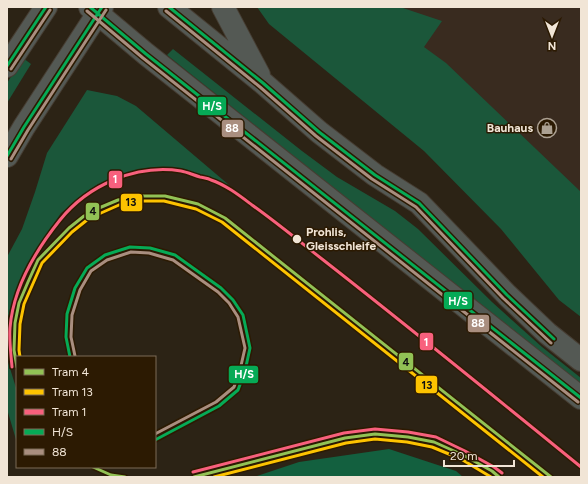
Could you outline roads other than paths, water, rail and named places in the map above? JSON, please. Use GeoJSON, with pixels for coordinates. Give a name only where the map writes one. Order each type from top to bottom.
{"type":"FeatureCollection","features":[{"type":"Feature","properties":{"kind":"main road"},"geometry":{"type":"LineString","coordinates":[[7,66],[46,7]]}},
{"type":"Feature","properties":{"kind":"main road"},"geometry":{"type":"LineString","coordinates":[[169,7],[263,83],[319,132],[375,175],[419,203],[507,295],[547,333],[581,360]]}},
{"type":"Feature","properties":{"kind":"main road"},"geometry":{"type":"LineString","coordinates":[[223,7],[263,83]]}},
{"type":"Feature","properties":{"kind":"main road"},"geometry":{"type":"LineString","coordinates":[[7,156],[96,9],[153,59],[581,398]]}},
{"type":"Feature","properties":{"kind":"tram line","name":"1"},"geometry":{"type":"LineString","coordinates":[[12,367],[10,328],[16,299],[34,257],[60,220],[84,197],[99,187],[114,180],[130,174],[147,171],[181,171],[209,179],[222,185],[238,194],[261,211],[387,310],[581,467]]}},
{"type":"Feature","properties":{"kind":"tram line","name":"4"},"geometry":{"type":"LineString","coordinates":[[16,361],[14,350],[15,323],[19,303],[38,260],[69,228],[84,216],[99,208],[118,200],[139,196],[165,196],[198,204],[225,218],[551,477]]}},
{"type":"Feature","properties":{"kind":"tram line","name":"13"},"geometry":{"type":"LineString","coordinates":[[20,356],[20,324],[24,304],[42,263],[72,232],[87,220],[119,205],[139,201],[164,201],[196,209],[222,222],[543,477]]}},
{"type":"Feature","properties":{"kind":"tram line","name":"1"},"geometry":{"type":"LineString","coordinates":[[193,472],[344,433],[375,429],[408,432],[436,437],[465,451],[502,473]]}},
{"type":"Feature","properties":{"kind":"tram line","name":"4"},"geometry":{"type":"LineString","coordinates":[[194,477],[345,438],[375,434],[408,437],[434,442],[463,455],[492,471],[499,477]]}},
{"type":"Feature","properties":{"kind":"tram line","name":"13"},"geometry":{"type":"LineString","coordinates":[[214,477],[346,443],[375,439],[407,442],[432,447],[461,459],[491,477]]}},
{"type":"Feature","properties":{"kind":"tram line","name":"4"},"geometry":{"type":"LineString","coordinates":[[95,468],[111,475],[125,477]]}},
{"type":"Feature","properties":{"kind":"place","name":"Bauhaus"},"geometry":{"type":"Point","coordinates":[547,128]}},
{"type":"Feature","properties":{"kind":"place","name":"Prohlis, Gleisschleife"},"geometry":{"type":"Point","coordinates":[297,239]}}]}
